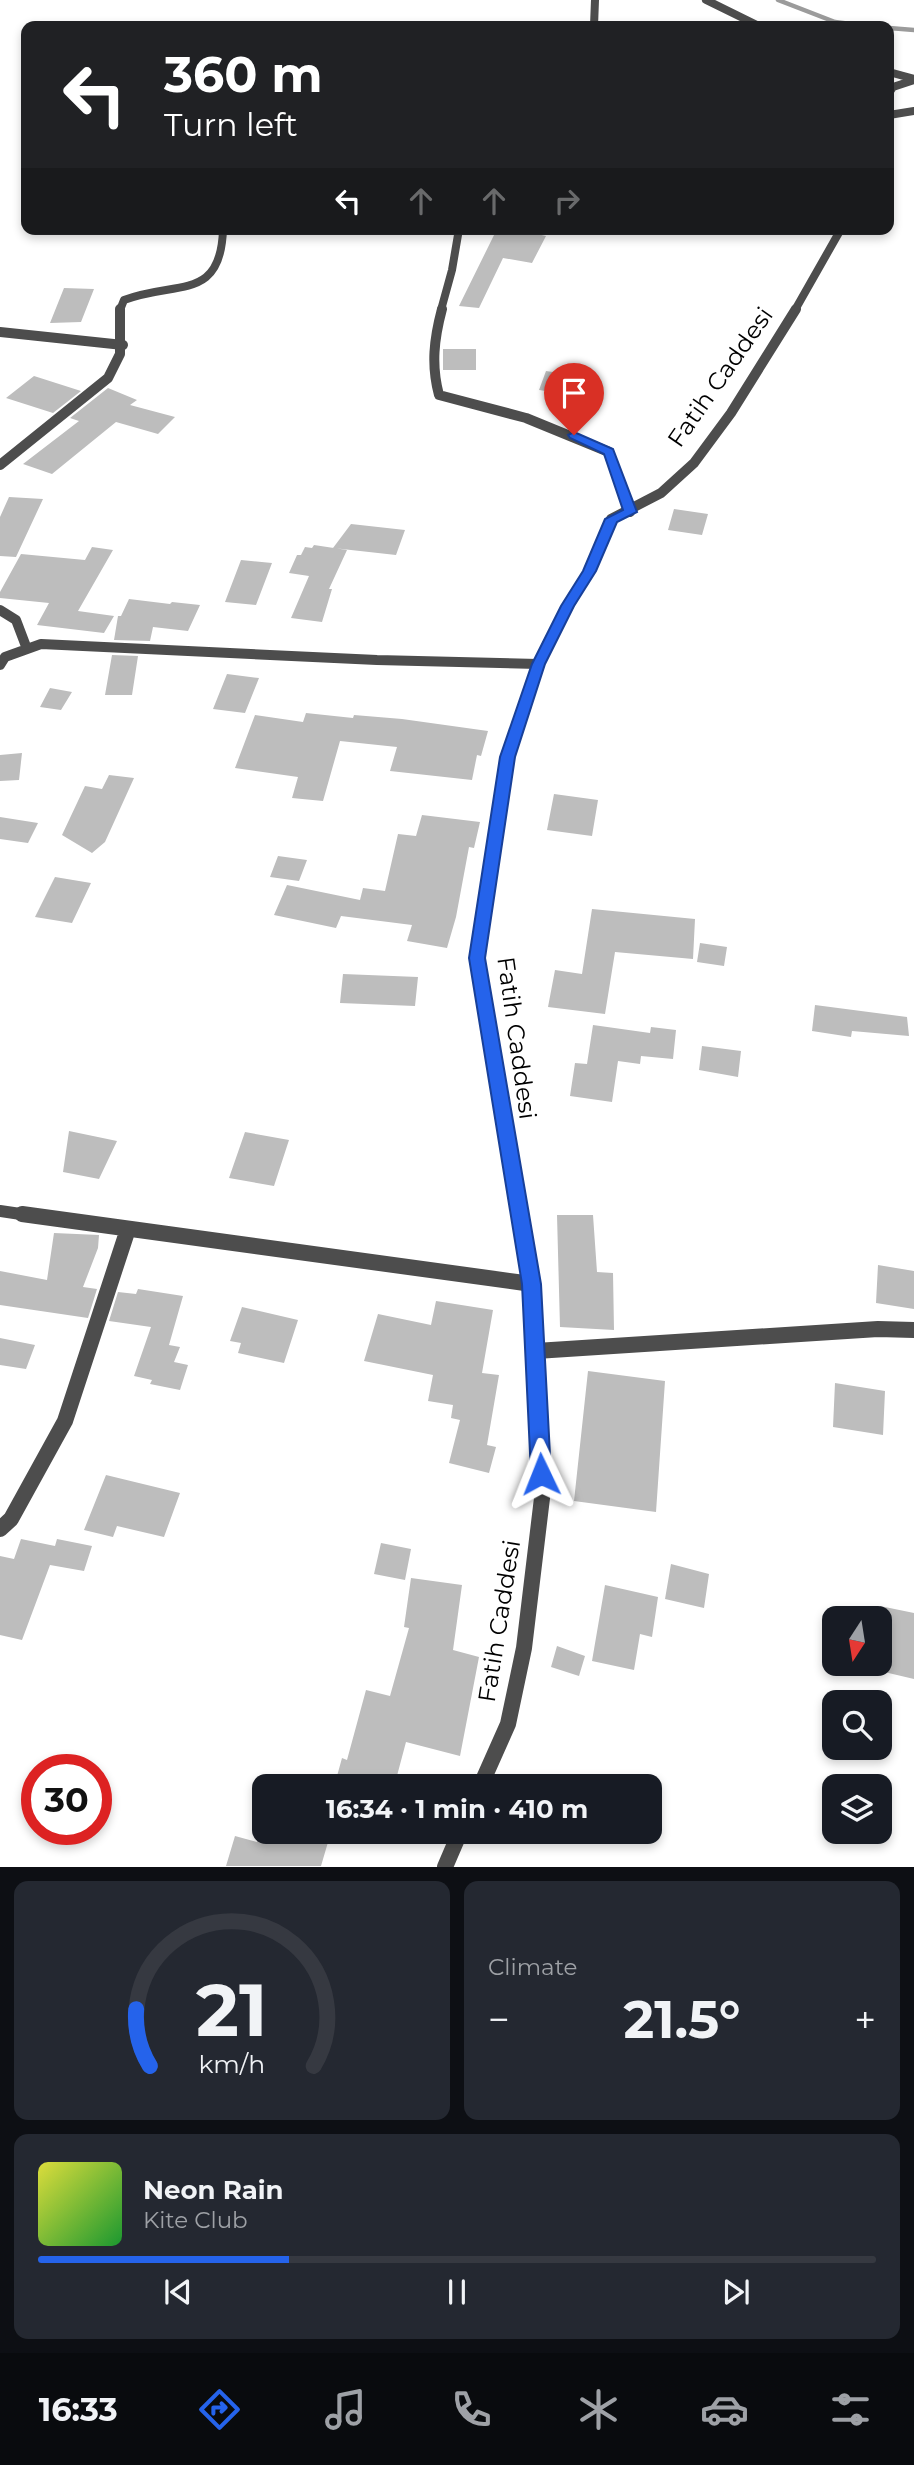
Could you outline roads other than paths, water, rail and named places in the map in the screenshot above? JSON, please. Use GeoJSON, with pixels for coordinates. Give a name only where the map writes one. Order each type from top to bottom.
{"type":"FeatureCollection","features":[{"type":"Feature","properties":{"kind":"street"},"geometry":{"type":"LineString","coordinates":[[594,21],[596,0]]}},
{"type":"Feature","properties":{"kind":"street"},"geometry":{"type":"LineString","coordinates":[[706,0],[749,21]]}},
{"type":"Feature","properties":{"kind":"street"},"geometry":{"type":"LineString","coordinates":[[894,74],[914,80]]}},
{"type":"Feature","properties":{"kind":"street"},"geometry":{"type":"LineString","coordinates":[[894,87],[914,80]]}},
{"type":"Feature","properties":{"kind":"street"},"geometry":{"type":"LineString","coordinates":[[894,114],[914,111]]}},
{"type":"Feature","properties":{"kind":"street"},"geometry":{"type":"LineString","coordinates":[[0,465],[108,378],[120,363],[123,345],[119,312],[124,300],[200,282],[214,275],[221,264],[224,235]]}},
{"type":"Feature","properties":{"kind":"street"},"geometry":{"type":"LineString","coordinates":[[459,235],[458,252],[433,354],[432,378],[439,396],[472,401],[556,427],[609,452],[630,512]]}},
{"type":"Feature","properties":{"kind":"street","name":"Fatih Caddesi"},"geometry":{"type":"LineString","coordinates":[[486,1774],[508,1724],[524,1648],[542,1498],[532,1284],[477,958],[508,757],[538,664],[567,606],[589,571],[611,519],[630,512],[669,487],[709,443],[739,401],[814,281],[838,235]]}},
{"type":"Feature","properties":{"kind":"street"},"geometry":{"type":"LineString","coordinates":[[0,332],[123,345]]}},
{"type":"Feature","properties":{"kind":"street"},"geometry":{"type":"LineString","coordinates":[[0,610],[16,620],[27,649]]}},
{"type":"Feature","properties":{"kind":"street"},"geometry":{"type":"LineString","coordinates":[[0,665],[5,657],[41,643],[363,659],[538,664]]}},
{"type":"Feature","properties":{"kind":"street"},"geometry":{"type":"LineString","coordinates":[[0,1211],[532,1284]]}},
{"type":"Feature","properties":{"kind":"street"},"geometry":{"type":"LineString","coordinates":[[0,1529],[11,1519],[65,1421],[128,1229]]}},
{"type":"Feature","properties":{"kind":"street"},"geometry":{"type":"LineString","coordinates":[[536,1350],[864,1330],[914,1330]]}},
{"type":"Feature","properties":{"kind":"street"},"geometry":{"type":"LineString","coordinates":[[445,1867],[455,1844]]}},
{"type":"Feature","properties":{"kind":"waterway"},"geometry":{"type":"LineString","coordinates":[[778,0],[832,21]]}},
{"type":"Feature","properties":{"kind":"waterway"},"geometry":{"type":"LineString","coordinates":[[894,28],[914,30]]}}]}
